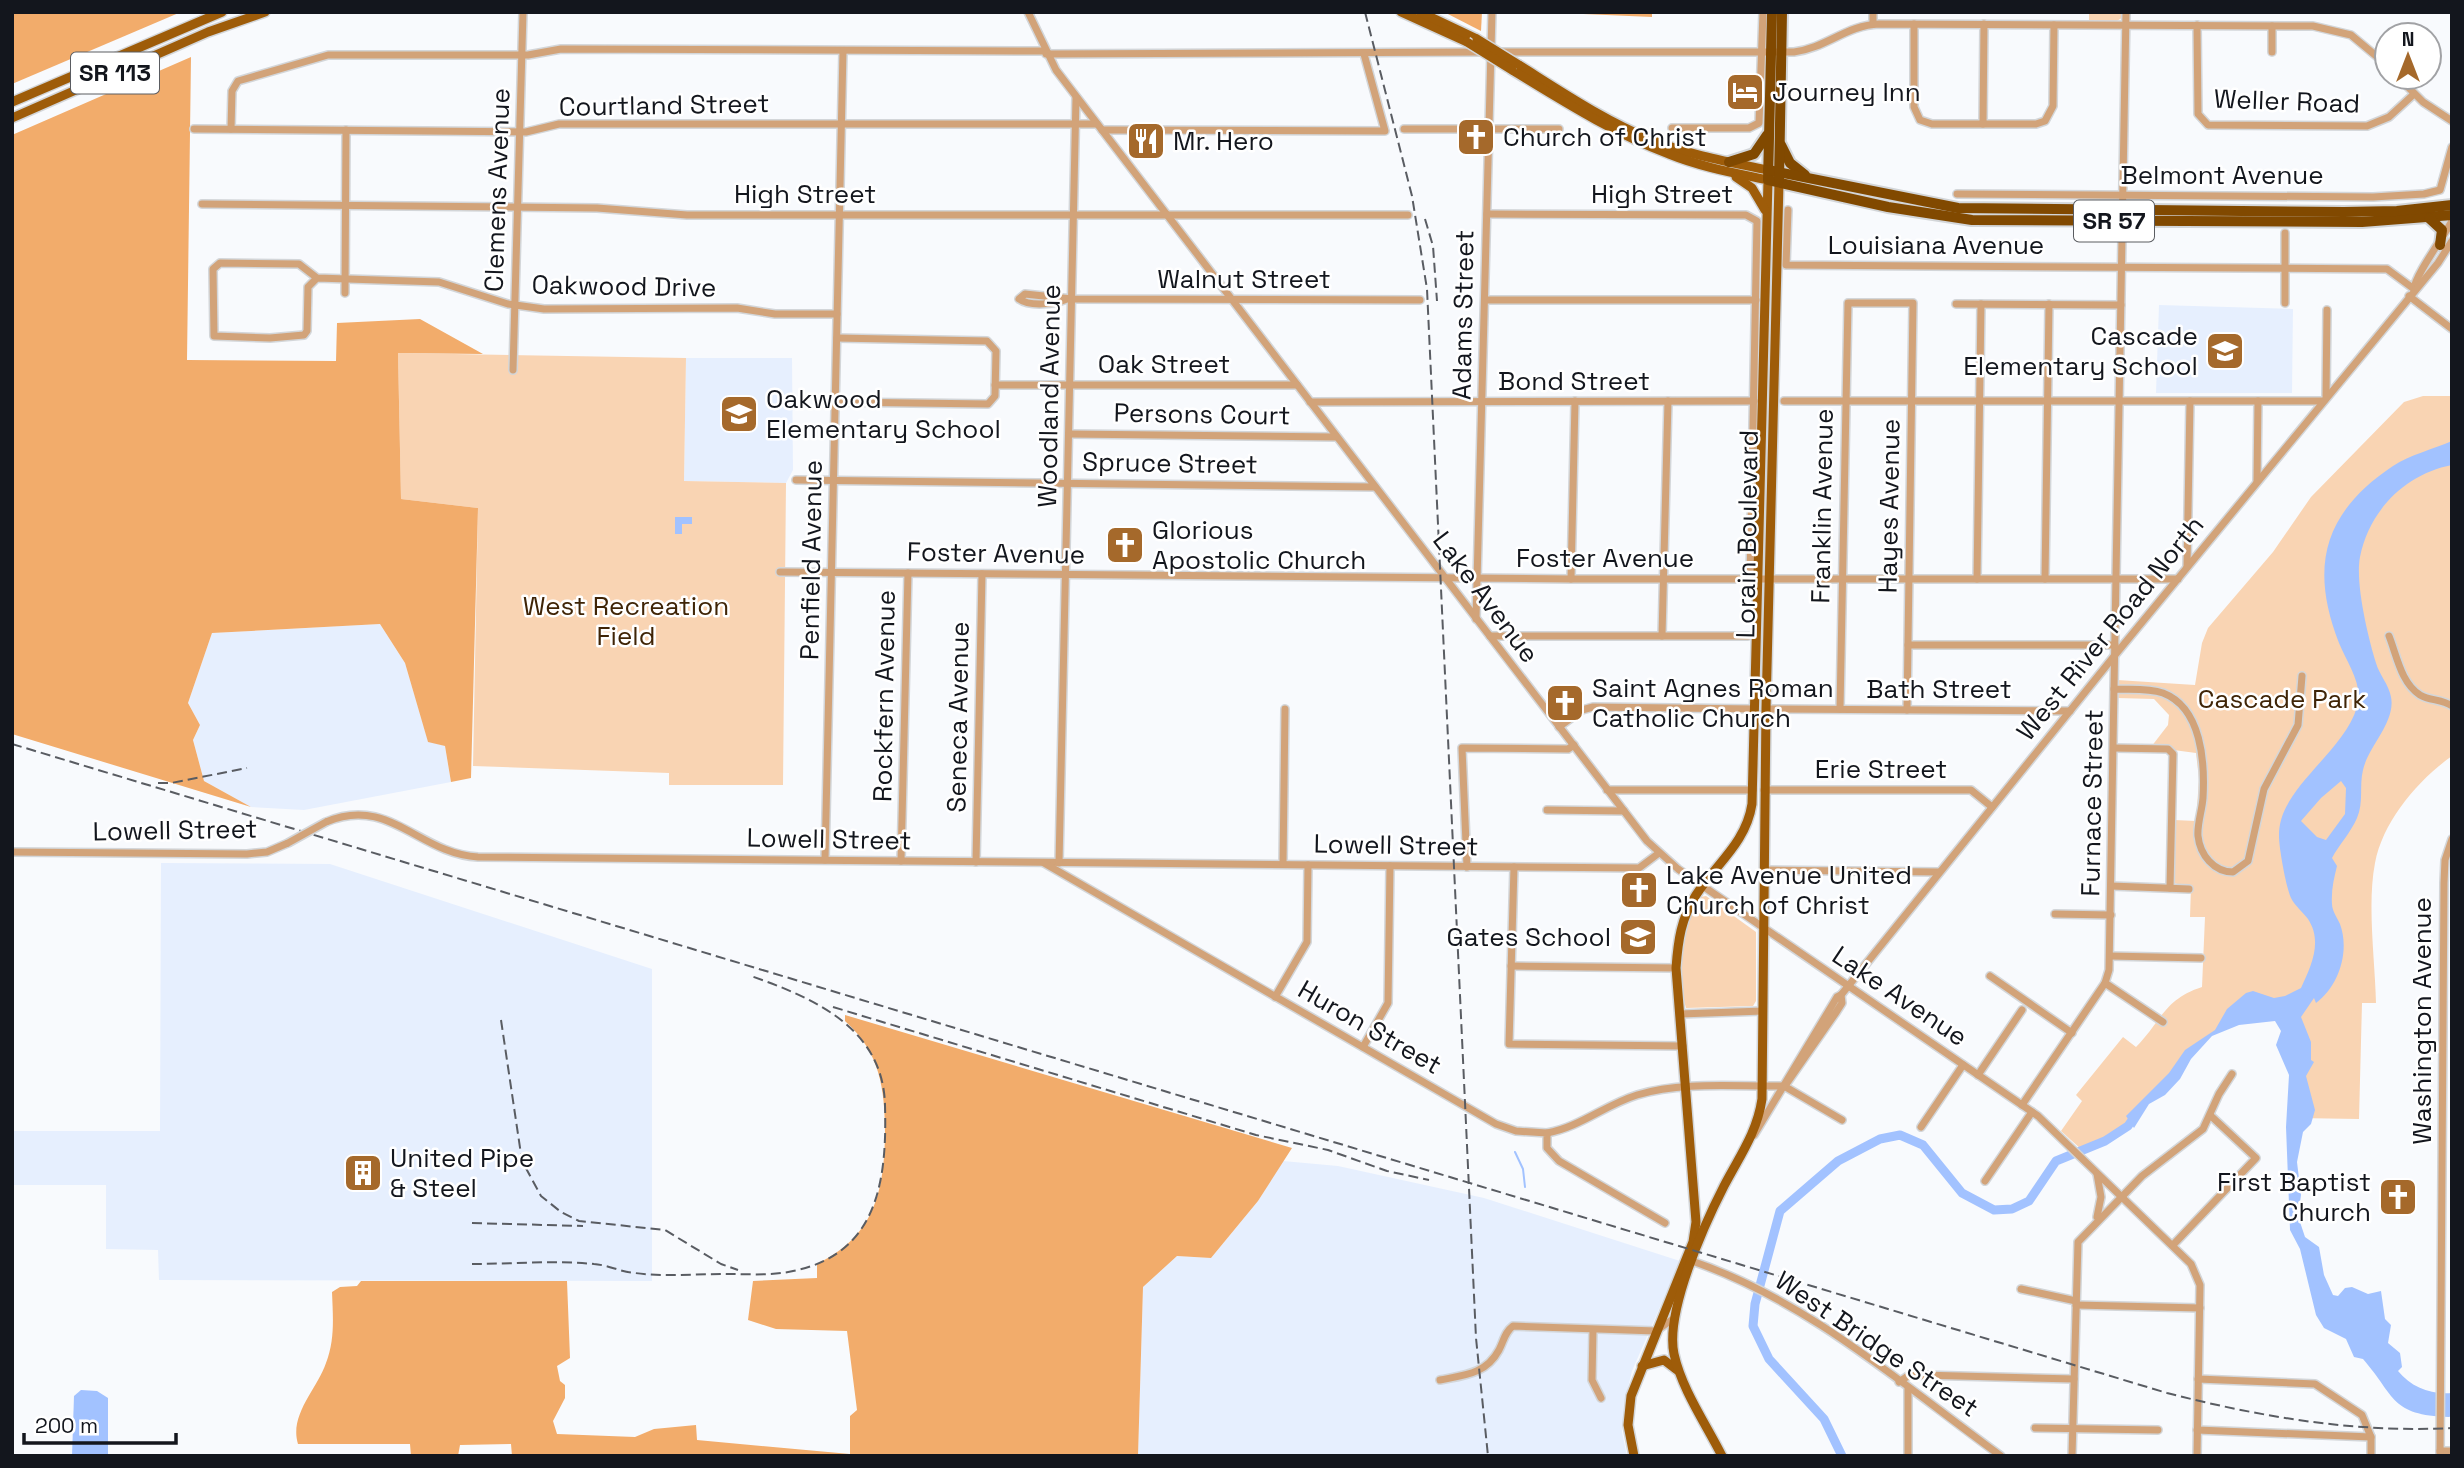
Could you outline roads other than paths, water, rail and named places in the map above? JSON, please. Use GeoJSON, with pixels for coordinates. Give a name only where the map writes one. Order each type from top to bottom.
{"type":"FeatureCollection","features":[{"type":"Feature","properties":{"kind":"highway","name":"Lorain Boulevard"},"geometry":{"type":"LineString","coordinates":[[1772,12],[1769,129],[1773,176]]}},
{"type":"Feature","properties":{"kind":"highway","name":"Lorain Boulevard"},"geometry":{"type":"LineString","coordinates":[[1773,176],[1779,137],[1771,52],[1782,12]]}},
{"type":"Feature","properties":{"kind":"highway"},"geometry":{"type":"LineString","coordinates":[[1729,162],[1754,154],[1769,129]]}},
{"type":"Feature","properties":{"kind":"highway","name":"SR 57"},"geometry":{"type":"LineString","coordinates":[[1779,137],[1790,163],[1814,180],[1958,208],[2122,216],[2362,222],[2452,215]]}},
{"type":"Feature","properties":{"kind":"highway"},"geometry":{"type":"LineString","coordinates":[[1773,176],[1814,180]]}},
{"type":"Feature","properties":{"kind":"highway","name":"SR 57"},"geometry":{"type":"LineString","coordinates":[[1773,176],[1888,207],[1958,219],[2356,212],[2452,205]]}},
{"type":"Feature","properties":{"kind":"highway"},"geometry":{"type":"LineString","coordinates":[[2430,218],[2442,230],[2446,243]]}},
{"type":"Feature","properties":{"kind":"main road","name":"SR 113"},"geometry":{"type":"LineString","coordinates":[[12,102],[222,12]]}},
{"type":"Feature","properties":{"kind":"main road","name":"SR 113"},"geometry":{"type":"LineString","coordinates":[[12,118],[208,32],[265,12]]}},
{"type":"Feature","properties":{"kind":"main road"},"geometry":{"type":"LineString","coordinates":[[1401,12],[1467,42],[1634,132],[1685,151],[1773,176]]}},
{"type":"Feature","properties":{"kind":"main road"},"geometry":{"type":"LineString","coordinates":[[1420,12],[1477,39],[1516,68],[1624,135],[1670,155],[1718,169],[1773,176]]}},
{"type":"Feature","properties":{"kind":"main road"},"geometry":{"type":"LineString","coordinates":[[1718,169],[1752,188],[1767,215]]}},
{"type":"Feature","properties":{"kind":"main road","name":"Lorain Boulevard"},"geometry":{"type":"LineString","coordinates":[[1752,1139],[1762,1087],[1766,709],[1759,579],[1767,215],[1773,176]]}},
{"type":"Feature","properties":{"kind":"main road","name":"Lorain Boulevard"},"geometry":{"type":"LineString","coordinates":[[1689,1261],[1695,1232],[1695,1196],[1676,968],[1684,919],[1703,886],[1731,853],[1743,833],[1750,816],[1754,790],[1773,176]]}},
{"type":"Feature","properties":{"kind":"main road","name":"West River Road North"},"geometry":{"type":"LineString","coordinates":[[1722,1456],[1680,1375],[1673,1347],[1673,1319],[1689,1261],[1717,1200],[1752,1139]]}},
{"type":"Feature","properties":{"kind":"main road"},"geometry":{"type":"LineString","coordinates":[[1695,1196],[1704,1204],[1717,1200]]}},
{"type":"Feature","properties":{"kind":"main road"},"geometry":{"type":"LineString","coordinates":[[1634,1456],[1629,1415],[1642,1366],[1689,1261]]}},
{"type":"Feature","properties":{"kind":"main road"},"geometry":{"type":"LineString","coordinates":[[1642,1366],[1664,1360],[1674,1365],[1680,1375]]}},
{"type":"Feature","properties":{"kind":"street","name":"Clemens Avenue"},"geometry":{"type":"LineString","coordinates":[[513,370],[523,12]]}},
{"type":"Feature","properties":{"kind":"street","name":"Lake Avenue"},"geometry":{"type":"LineString","coordinates":[[1028,12],[1045,53],[1076,97],[1335,437],[1659,853],[2032,1112],[2173,1245],[2197,1276],[2200,1308]]}},
{"type":"Feature","properties":{"kind":"street","name":"Adams Street"},"geometry":{"type":"LineString","coordinates":[[1476,619],[1492,12]]}},
{"type":"Feature","properties":{"kind":"street","name":"Lorain Boulevard"},"geometry":{"type":"LineString","coordinates":[[1672,128],[1749,128],[1760,120],[1771,52],[1763,12]]}},
{"type":"Feature","properties":{"kind":"street"},"geometry":{"type":"LineString","coordinates":[[1873,12],[1873,24]]}},
{"type":"Feature","properties":{"kind":"street","name":"Furnace Street"},"geometry":{"type":"LineString","coordinates":[[2022,1105],[2105,983],[2110,956],[2126,12]]}},
{"type":"Feature","properties":{"kind":"street"},"geometry":{"type":"LineString","coordinates":[[231,129],[232,91],[238,81],[328,55],[521,55],[561,49],[1364,54],[1771,52],[1809,50],[1847,30],[1873,24],[2322,27],[2344,32],[2373,52]]}},
{"type":"Feature","properties":{"kind":"street"},"geometry":{"type":"LineString","coordinates":[[1914,24],[1914,107],[1917,116],[1929,124],[2036,124],[2049,118],[2053,106],[2054,25]]}},
{"type":"Feature","properties":{"kind":"street"},"geometry":{"type":"LineString","coordinates":[[1983,124],[1984,24]]}},
{"type":"Feature","properties":{"kind":"street","name":"Weller Road"},"geometry":{"type":"LineString","coordinates":[[2197,25],[2197,105],[2202,121],[2208,125],[2367,126],[2389,117],[2414,94]]}},
{"type":"Feature","properties":{"kind":"street"},"geometry":{"type":"LineString","coordinates":[[2272,26],[2272,52]]}},
{"type":"Feature","properties":{"kind":"street","name":"Penfield Avenue"},"geometry":{"type":"LineString","coordinates":[[825,860],[844,51]]}},
{"type":"Feature","properties":{"kind":"street","name":"Courtland Street"},"geometry":{"type":"LineString","coordinates":[[194,129],[519,132],[559,124],[1076,124],[1099,127],[1385,131],[1364,54]]}},
{"type":"Feature","properties":{"kind":"street"},"geometry":{"type":"LineString","coordinates":[[2411,91],[2452,121]]}},
{"type":"Feature","properties":{"kind":"street","name":"Woodland Avenue"},"geometry":{"type":"LineString","coordinates":[[1059,863],[1070,385],[1069,299],[1076,97]]}},
{"type":"Feature","properties":{"kind":"street"},"geometry":{"type":"LineString","coordinates":[[1404,129],[1559,129]]}},
{"type":"Feature","properties":{"kind":"street"},"geometry":{"type":"LineString","coordinates":[[345,293],[346,130]]}},
{"type":"Feature","properties":{"kind":"street","name":"Belmont Avenue"},"geometry":{"type":"LineString","coordinates":[[1957,194],[2373,197],[2434,193],[2440,190],[2452,147]]}},
{"type":"Feature","properties":{"kind":"street","name":"High Street"},"geometry":{"type":"LineString","coordinates":[[202,204],[597,208],[674,214],[1408,215]]}},
{"type":"Feature","properties":{"kind":"street","name":"Louisiana Avenue"},"geometry":{"type":"LineString","coordinates":[[1788,211],[1786,265],[2387,269],[2452,328]]}},
{"type":"Feature","properties":{"kind":"street","name":"High Street"},"geometry":{"type":"LineString","coordinates":[[1487,214],[1750,215],[1758,225],[1756,300]]}},
{"type":"Feature","properties":{"kind":"street","name":"West River Road North"},"geometry":{"type":"LineString","coordinates":[[1752,1139],[1842,1003],[1841,995],[1847,985],[2411,292],[2438,263],[2452,221]]}},
{"type":"Feature","properties":{"kind":"street"},"geometry":{"type":"LineString","coordinates":[[2285,233],[2285,303]]}},
{"type":"Feature","properties":{"kind":"street","name":"West River Road North"},"geometry":{"type":"LineString","coordinates":[[2411,292],[2414,281],[2446,243]]}},
{"type":"Feature","properties":{"kind":"street","name":"Oakwood Drive"},"geometry":{"type":"LineString","coordinates":[[317,278],[308,287],[307,331],[304,334],[270,338],[214,336],[211,327],[215,265],[299,264],[317,278],[439,282],[514,305],[544,309],[737,308],[767,313],[838,314]]}},
{"type":"Feature","properties":{"kind":"street","name":"Walnut Street"},"geometry":{"type":"LineString","coordinates":[[1069,299],[1035,303],[1023,303],[1019,299],[1025,295],[1069,299],[1420,300]]}},
{"type":"Feature","properties":{"kind":"street"},"geometry":{"type":"LineString","coordinates":[[1485,300],[1756,300]]}},
{"type":"Feature","properties":{"kind":"street","name":"Lorain Boulevard"},"geometry":{"type":"LineString","coordinates":[[1756,300],[1754,401],[1759,579]]}},
{"type":"Feature","properties":{"kind":"street","name":"Hayes Avenue"},"geometry":{"type":"LineString","coordinates":[[1848,303],[1913,303],[1907,710]]}},
{"type":"Feature","properties":{"kind":"street","name":"Franklin Avenue"},"geometry":{"type":"LineString","coordinates":[[1840,709],[1848,303]]}},
{"type":"Feature","properties":{"kind":"street"},"geometry":{"type":"LineString","coordinates":[[1956,304],[2121,305]]}},
{"type":"Feature","properties":{"kind":"street"},"geometry":{"type":"LineString","coordinates":[[1977,579],[1981,304]]}},
{"type":"Feature","properties":{"kind":"street"},"geometry":{"type":"LineString","coordinates":[[2045,579],[2049,304]]}},
{"type":"Feature","properties":{"kind":"street"},"geometry":{"type":"LineString","coordinates":[[1784,401],[2324,399],[2327,310]]}},
{"type":"Feature","properties":{"kind":"street"},"geometry":{"type":"LineString","coordinates":[[836,402],[984,405],[993,400],[995,385],[995,347],[987,341],[837,338]]}},
{"type":"Feature","properties":{"kind":"street","name":"Oak Street"},"geometry":{"type":"LineString","coordinates":[[995,385],[1297,385]]}},
{"type":"Feature","properties":{"kind":"street"},"geometry":{"type":"LineString","coordinates":[[1571,579],[1575,401]]}},
{"type":"Feature","properties":{"kind":"street"},"geometry":{"type":"LineString","coordinates":[[1662,636],[1668,401]]}},
{"type":"Feature","properties":{"kind":"street","name":"Bond Street"},"geometry":{"type":"LineString","coordinates":[[1310,402],[1754,401]]}},
{"type":"Feature","properties":{"kind":"street"},"geometry":{"type":"LineString","coordinates":[[2187,567],[2190,401]]}},
{"type":"Feature","properties":{"kind":"street"},"geometry":{"type":"LineString","coordinates":[[2257,482],[2258,401]]}},
{"type":"Feature","properties":{"kind":"street","name":"Persons Court"},"geometry":{"type":"LineString","coordinates":[[1069,434],[1335,437]]}},
{"type":"Feature","properties":{"kind":"street","name":"Spruce Street"},"geometry":{"type":"LineString","coordinates":[[796,480],[1375,487]]}},
{"type":"Feature","properties":{"kind":"street","name":"Foster Avenue"},"geometry":{"type":"LineString","coordinates":[[780,572],[1477,579],[2178,579]]}},
{"type":"Feature","properties":{"kind":"street","name":"Rockfern Avenue"},"geometry":{"type":"LineString","coordinates":[[901,861],[908,573]]}},
{"type":"Feature","properties":{"kind":"street","name":"Seneca Avenue"},"geometry":{"type":"LineString","coordinates":[[976,862],[982,574]]}},
{"type":"Feature","properties":{"kind":"street"},"geometry":{"type":"LineString","coordinates":[[1490,636],[1748,636]]}},
{"type":"Feature","properties":{"kind":"street"},"geometry":{"type":"LineString","coordinates":[[2389,636],[2404,676],[2413,688],[2423,696],[2452,706]]}},
{"type":"Feature","properties":{"kind":"street"},"geometry":{"type":"LineString","coordinates":[[1908,645],[2115,645]]}},
{"type":"Feature","properties":{"kind":"street"},"geometry":{"type":"LineString","coordinates":[[2115,689],[2160,692],[2177,701],[2187,712],[2195,730],[2202,768],[2200,843],[2212,863],[2222,870],[2233,872],[2243,867],[2249,859],[2264,789],[2297,729],[2302,676]]}},
{"type":"Feature","properties":{"kind":"street"},"geometry":{"type":"LineString","coordinates":[[1559,726],[1582,710],[1593,707],[1755,709]]}},
{"type":"Feature","properties":{"kind":"street"},"geometry":{"type":"LineString","coordinates":[[1283,864],[1285,709]]}},
{"type":"Feature","properties":{"kind":"street","name":"Bath Street"},"geometry":{"type":"LineString","coordinates":[[1766,709],[2070,710]]}},
{"type":"Feature","properties":{"kind":"street"},"geometry":{"type":"LineString","coordinates":[[1467,867],[1462,748],[1569,749],[1574,745]]}},
{"type":"Feature","properties":{"kind":"street"},"geometry":{"type":"LineString","coordinates":[[2113,748],[2172,751],[2170,888]]}},
{"type":"Feature","properties":{"kind":"street","name":"Erie Street"},"geometry":{"type":"LineString","coordinates":[[1764,790],[1971,789],[1992,807]]}},
{"type":"Feature","properties":{"kind":"street"},"geometry":{"type":"LineString","coordinates":[[1608,790],[1754,790]]}},
{"type":"Feature","properties":{"kind":"street"},"geometry":{"type":"LineString","coordinates":[[1547,810],[1624,811]]}},
{"type":"Feature","properties":{"kind":"street","name":"Lowell Street"},"geometry":{"type":"LineString","coordinates":[[12,852],[254,854],[288,843],[326,822],[354,814],[379,816],[436,847],[469,856],[1639,868],[1659,853]]}},
{"type":"Feature","properties":{"kind":"street","name":"Washington Avenue"},"geometry":{"type":"LineString","coordinates":[[2440,1453],[2448,946],[2448,883],[2445,860],[2452,839]]}},
{"type":"Feature","properties":{"kind":"street","name":"Huron Street"},"geometry":{"type":"LineString","coordinates":[[1043,863],[1496,1124],[1516,1131],[1547,1133]]}},
{"type":"Feature","properties":{"kind":"street"},"geometry":{"type":"LineString","coordinates":[[1275,997],[1307,942],[1308,865]]}},
{"type":"Feature","properties":{"kind":"street"},"geometry":{"type":"LineString","coordinates":[[1363,1047],[1388,1003],[1390,866]]}},
{"type":"Feature","properties":{"kind":"street"},"geometry":{"type":"LineString","coordinates":[[1514,867],[1509,1044],[1683,1046]]}},
{"type":"Feature","properties":{"kind":"street"},"geometry":{"type":"LineString","coordinates":[[1764,870],[1939,872]]}},
{"type":"Feature","properties":{"kind":"street"},"geometry":{"type":"LineString","coordinates":[[2111,886],[2189,889]]}},
{"type":"Feature","properties":{"kind":"street"},"geometry":{"type":"LineString","coordinates":[[2055,914],[2110,915]]}},
{"type":"Feature","properties":{"kind":"street"},"geometry":{"type":"LineString","coordinates":[[2110,956],[2201,958]]}},
{"type":"Feature","properties":{"kind":"street"},"geometry":{"type":"LineString","coordinates":[[1511,966],[1676,968]]}},
{"type":"Feature","properties":{"kind":"street"},"geometry":{"type":"LineString","coordinates":[[1990,976],[2072,1033]]}},
{"type":"Feature","properties":{"kind":"street"},"geometry":{"type":"LineString","coordinates":[[2105,983],[2163,1022]]}},
{"type":"Feature","properties":{"kind":"street"},"geometry":{"type":"LineString","coordinates":[[1978,1075],[2022,1010]]}},
{"type":"Feature","properties":{"kind":"street"},"geometry":{"type":"LineString","coordinates":[[1680,1014],[1763,1011]]}},
{"type":"Feature","properties":{"kind":"street"},"geometry":{"type":"LineString","coordinates":[[1921,1127],[1963,1065]]}},
{"type":"Feature","properties":{"kind":"street"},"geometry":{"type":"LineString","coordinates":[[2073,1456],[2078,1242],[2121,1196],[2190,1141],[2211,1116],[2219,1094],[2232,1074]]}},
{"type":"Feature","properties":{"kind":"street"},"geometry":{"type":"LineString","coordinates":[[1665,1223],[1559,1161],[1547,1148],[1547,1133],[1576,1125],[1633,1097],[1686,1087],[1762,1087],[1786,1084],[1842,1120]]}},
{"type":"Feature","properties":{"kind":"street"},"geometry":{"type":"LineString","coordinates":[[1985,1181],[2032,1112]]}},
{"type":"Feature","properties":{"kind":"street"},"geometry":{"type":"LineString","coordinates":[[2173,1245],[2256,1158],[2211,1116]]}},
{"type":"Feature","properties":{"kind":"street"},"geometry":{"type":"LineString","coordinates":[[2095,1171],[2101,1197],[2096,1221]]}},
{"type":"Feature","properties":{"kind":"street","name":"West Bridge Street"},"geometry":{"type":"LineString","coordinates":[[1689,1261],[1746,1282],[1777,1298],[2001,1456]]}},
{"type":"Feature","properties":{"kind":"street"},"geometry":{"type":"LineString","coordinates":[[2021,1289],[2076,1303],[2200,1308],[2197,1456]]}},
{"type":"Feature","properties":{"kind":"street"},"geometry":{"type":"LineString","coordinates":[[1440,1380],[1484,1370],[1496,1356],[1506,1332],[1513,1326],[1657,1332],[1673,1319]]}},
{"type":"Feature","properties":{"kind":"street"},"geometry":{"type":"LineString","coordinates":[[1593,1330],[1592,1380],[1601,1398]]}},
{"type":"Feature","properties":{"kind":"street"},"geometry":{"type":"LineString","coordinates":[[1899,1382],[1908,1376],[1921,1375],[2074,1378]]}},
{"type":"Feature","properties":{"kind":"street"},"geometry":{"type":"LineString","coordinates":[[2198,1379],[2315,1384],[2360,1413],[2371,1437],[2371,1456]]}},
{"type":"Feature","properties":{"kind":"street"},"geometry":{"type":"LineString","coordinates":[[1908,1389],[1908,1456]]}},
{"type":"Feature","properties":{"kind":"street"},"geometry":{"type":"LineString","coordinates":[[2035,1428],[2158,1430]]}},
{"type":"Feature","properties":{"kind":"street"},"geometry":{"type":"LineString","coordinates":[[2197,1430],[2371,1437]]}},
{"type":"Feature","properties":{"kind":"street"},"geometry":{"type":"LineString","coordinates":[[2440,1453],[2452,1451]]}},
{"type":"Feature","properties":{"kind":"water"},"geometry":{"type":"Polygon","coordinates":[[[2452,441],[2452,465],[2419,477],[2392,497],[2372,524],[2360,557],[2359,581],[2366,625],[2377,667],[2390,693],[2391,706],[2386,725],[2363,770],[2357,818],[2332,858],[2337,866],[2332,889],[2332,907],[2343,934],[2343,956],[2331,987],[2316,1003],[2314,998],[2301,1017],[2311,1042],[2311,1060],[2314,1062],[2306,1076],[2315,1110],[2311,1124],[2303,1132],[2297,1162],[2301,1195],[2298,1216],[2305,1237],[2319,1247],[2324,1275],[2333,1295],[2338,1296],[2345,1288],[2352,1287],[2368,1294],[2381,1291],[2385,1319],[2391,1325],[2388,1343],[2400,1353],[2402,1367],[2398,1371],[2422,1389],[2452,1393],[2452,1416],[2449,1417],[2415,1412],[2396,1402],[2363,1359],[2354,1357],[2346,1339],[2324,1328],[2316,1315],[2300,1249],[2290,1230],[2286,1127],[2289,1075],[2276,1045],[2281,1031],[2275,1021],[2239,1025],[2212,1036],[2191,1059],[2180,1079],[2165,1095],[2149,1104],[2134,1128],[2126,1116],[2169,1073],[2185,1050],[2215,1030],[2227,1009],[2246,993],[2253,991],[2274,998],[2301,988],[2314,954],[2315,936],[2308,919],[2289,893],[2279,842],[2281,819],[2300,786],[2350,724],[2359,699],[2354,674],[2339,643],[2330,615],[2325,589],[2329,543],[2351,502],[2370,484],[2400,462],[2452,441]],[[2341,781],[2321,798],[2301,821],[2317,837],[2326,840],[2345,814],[2346,788],[2341,781]]]}},
{"type":"Feature","properties":{"kind":"water"},"geometry":{"type":"Polygon","coordinates":[[[675,517],[692,517],[692,524],[682,524],[682,534],[675,534],[675,517]]]}},
{"type":"Feature","properties":{"kind":"water"},"geometry":{"type":"Polygon","coordinates":[[[81,1390],[97,1391],[108,1398],[108,1456],[72,1456],[74,1396],[81,1390]]]}},
{"type":"Feature","properties":{"kind":"waterway"},"geometry":{"type":"LineString","coordinates":[[1842,1456],[1824,1419],[1769,1359],[1753,1326],[1755,1304],[1780,1211],[1838,1161],[1880,1139],[1900,1135],[1923,1145],[1962,1193],[1994,1210],[2012,1209],[2029,1201],[2056,1161],[2105,1141],[2128,1126],[2137,1113]]}},
{"type":"Feature","properties":{"kind":"waterway"},"geometry":{"type":"LineString","coordinates":[[1515,1152],[1523,1169],[1525,1187]]}},
{"type":"Feature","properties":{"kind":"railway"},"geometry":{"type":"LineString","coordinates":[[1365,12],[1412,196],[1427,289],[1476,1338],[1488,1456]]}},
{"type":"Feature","properties":{"kind":"railway"},"geometry":{"type":"LineString","coordinates":[[1425,219],[1433,246],[1437,301]]}},
{"type":"Feature","properties":{"kind":"railway"},"geometry":{"type":"LineString","coordinates":[[12,744],[2167,1393],[2308,1421],[2380,1428],[2452,1428]]}},
{"type":"Feature","properties":{"kind":"railway"},"geometry":{"type":"LineString","coordinates":[[158,783],[171,783],[247,768]]}},
{"type":"Feature","properties":{"kind":"railway"},"geometry":{"type":"LineString","coordinates":[[472,1264],[564,1262],[657,1275],[768,1274],[785,1273],[822,1262],[844,1248],[860,1230],[872,1209],[879,1185],[885,1132],[881,1078],[872,1055],[858,1036],[841,1020],[821,1006],[751,976]]}},
{"type":"Feature","properties":{"kind":"railway"},"geometry":{"type":"LineString","coordinates":[[833,1007],[1256,1135],[1328,1150],[1387,1171],[1429,1180]]}},
{"type":"Feature","properties":{"kind":"railway"},"geometry":{"type":"LineString","coordinates":[[501,1020],[522,1161],[541,1196],[561,1212],[579,1221],[665,1230],[721,1264],[738,1270]]}},
{"type":"Feature","properties":{"kind":"railway"},"geometry":{"type":"LineString","coordinates":[[472,1223],[583,1226]]}},
{"type":"Feature","properties":{"kind":"place","name":"Journey Inn"},"geometry":{"type":"Point","coordinates":[1745,92]}},
{"type":"Feature","properties":{"kind":"place","name":"Church of Christ"},"geometry":{"type":"Point","coordinates":[1476,137]}},
{"type":"Feature","properties":{"kind":"place","name":"Mr. Hero"},"geometry":{"type":"Point","coordinates":[1146,141]}},
{"type":"Feature","properties":{"kind":"place","name":"Cascade Elementary School"},"geometry":{"type":"Point","coordinates":[2225,351]}},
{"type":"Feature","properties":{"kind":"place","name":"Oakwood Elementary School"},"geometry":{"type":"Point","coordinates":[739,414]}},
{"type":"Feature","properties":{"kind":"place","name":"Glorious Apostolic Church"},"geometry":{"type":"Point","coordinates":[1125,545]}},
{"type":"Feature","properties":{"kind":"place","name":"Saint Agnes Roman Catholic Church"},"geometry":{"type":"Point","coordinates":[1565,703]}},
{"type":"Feature","properties":{"kind":"place","name":"Lake Avenue United Church of Christ"},"geometry":{"type":"Point","coordinates":[1639,890]}},
{"type":"Feature","properties":{"kind":"place","name":"Gates School"},"geometry":{"type":"Point","coordinates":[1638,937]}},
{"type":"Feature","properties":{"kind":"place","name":"United Pipe & Steel"},"geometry":{"type":"Point","coordinates":[363,1173]}},
{"type":"Feature","properties":{"kind":"place","name":"First Baptist Church"},"geometry":{"type":"Point","coordinates":[2398,1197]}},
{"type":"Feature","properties":{"kind":"park label","name":"West Recreation Field"},"geometry":{"type":"Point","coordinates":[626,621]}},
{"type":"Feature","properties":{"kind":"park label","name":"Cascade Park"},"geometry":{"type":"Point","coordinates":[2282,699]}}]}
